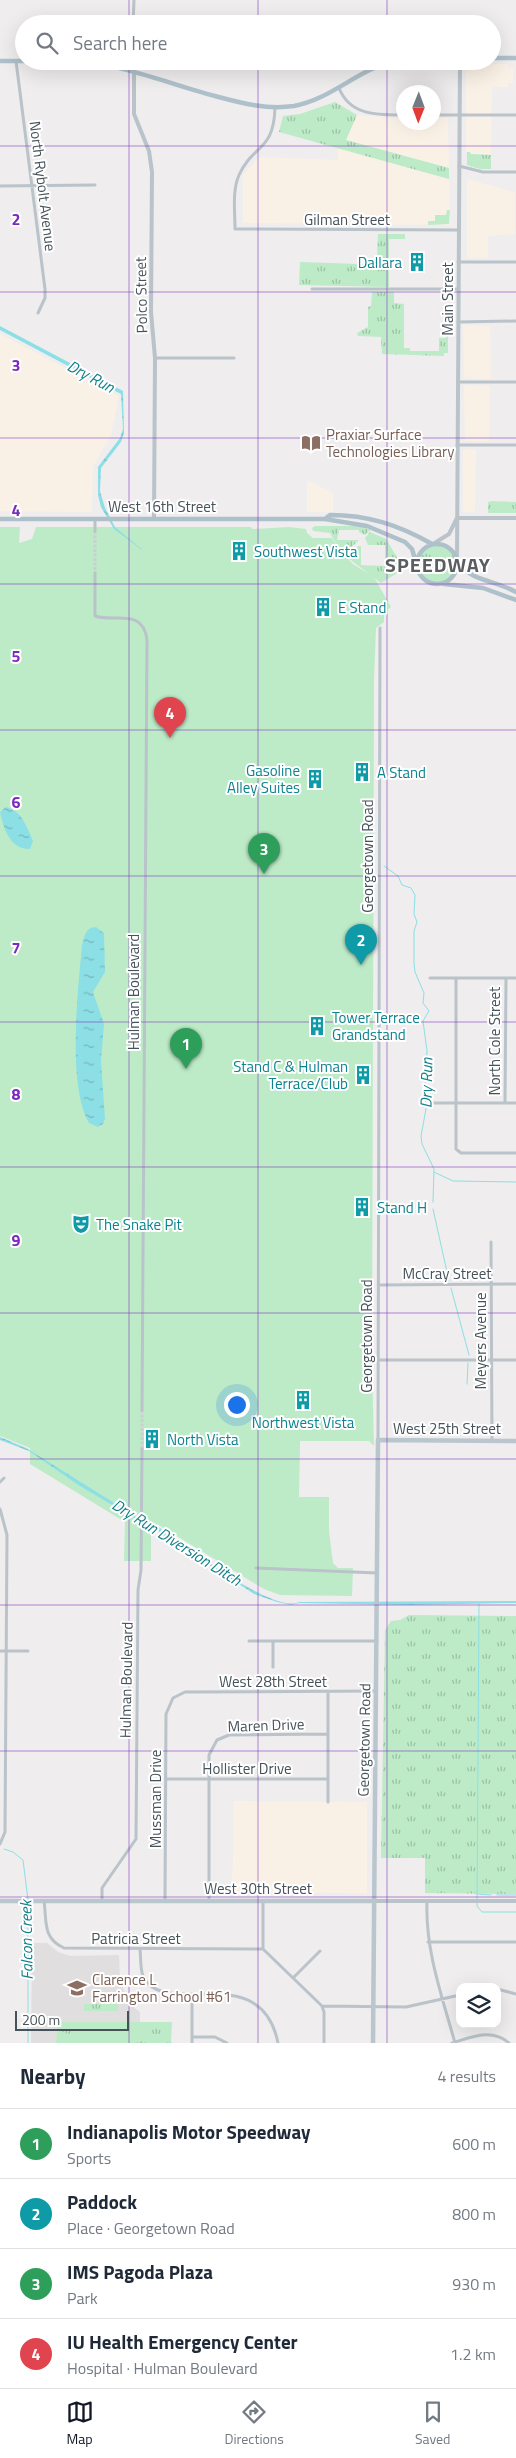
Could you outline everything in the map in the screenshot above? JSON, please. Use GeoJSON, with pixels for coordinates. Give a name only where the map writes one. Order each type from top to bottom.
{"type":"FeatureCollection","features":[{"type":"Feature","properties":{"kind":"main road"},"geometry":{"type":"LineString","coordinates":[[501,58],[516,58]]}},
{"type":"Feature","properties":{"kind":"main road"},"geometry":{"type":"LineString","coordinates":[[0,61],[15,61]]}},
{"type":"Feature","properties":{"kind":"main road"},"geometry":{"type":"LineString","coordinates":[[118,70],[244,104],[274,107],[304,104],[339,88],[370,70]]}},
{"type":"Feature","properties":{"kind":"main road","name":"West 16th Street"},"geometry":{"type":"LineString","coordinates":[[325,519],[330,514],[371,518],[397,526],[432,544]]}},
{"type":"Feature","properties":{"kind":"main road","name":"West 16th Street"},"geometry":{"type":"LineString","coordinates":[[0,519],[325,519],[361,524],[405,542],[412,549],[418,569]]}},
{"type":"Feature","properties":{"kind":"main road"},"geometry":{"type":"LineString","coordinates":[[516,592],[499,584],[472,576],[458,562],[450,548],[442,544],[432,544],[424,548],[419,555],[418,569],[424,579],[438,584],[475,586],[516,600]]}},
{"type":"Feature","properties":{"kind":"main road"},"geometry":{"type":"LineString","coordinates":[[438,584],[452,577],[458,562]]}},
{"type":"Feature","properties":{"kind":"main road","name":"West 25th Street"},"geometry":{"type":"LineString","coordinates":[[378,1440],[516,1440]]}},
{"type":"Feature","properties":{"kind":"main road","name":"Georgetown Road"},"geometry":{"type":"LineString","coordinates":[[373,2043],[378,1641],[378,1440]]}},
{"type":"Feature","properties":{"kind":"main road","name":"West 30th Street"},"geometry":{"type":"LineString","coordinates":[[0,1901],[374,1901]]}},
{"type":"Feature","properties":{"kind":"street"},"geometry":{"type":"LineString","coordinates":[[133,15],[134,0]]}},
{"type":"Feature","properties":{"kind":"street","name":"North Rybolt Avenue"},"geometry":{"type":"LineString","coordinates":[[17,70],[45,289],[44,298],[38,313]]}},
{"type":"Feature","properties":{"kind":"street","name":"Main Street"},"geometry":{"type":"LineString","coordinates":[[458,562],[460,70]]}},
{"type":"Feature","properties":{"kind":"street","name":"Polco Street"},"geometry":{"type":"LineString","coordinates":[[134,74],[134,114],[148,147],[152,166],[151,312],[155,358],[154,519]]}},
{"type":"Feature","properties":{"kind":"street"},"geometry":{"type":"LineString","coordinates":[[339,88],[344,99],[360,111],[373,115],[396,115]]}},
{"type":"Feature","properties":{"kind":"street","name":"Gilman Street"},"geometry":{"type":"LineString","coordinates":[[274,107],[274,124],[269,138],[244,166],[238,178],[235,192],[235,229],[459,230]]}},
{"type":"Feature","properties":{"kind":"street"},"geometry":{"type":"LineString","coordinates":[[441,115],[516,116]]}},
{"type":"Feature","properties":{"kind":"street"},"geometry":{"type":"LineString","coordinates":[[459,166],[483,172],[516,172]]}},
{"type":"Feature","properties":{"kind":"street"},"geometry":{"type":"LineString","coordinates":[[0,186],[95,185]]}},
{"type":"Feature","properties":{"kind":"street"},"geometry":{"type":"LineString","coordinates":[[458,262],[516,262]]}},
{"type":"Feature","properties":{"kind":"street"},"geometry":{"type":"LineString","coordinates":[[312,289],[458,289]]}},
{"type":"Feature","properties":{"kind":"street"},"geometry":{"type":"LineString","coordinates":[[458,322],[516,321]]}},
{"type":"Feature","properties":{"kind":"street"},"geometry":{"type":"LineString","coordinates":[[155,358],[234,358]]}},
{"type":"Feature","properties":{"kind":"street"},"geometry":{"type":"LineString","coordinates":[[458,382],[516,382]]}},
{"type":"Feature","properties":{"kind":"street"},"geometry":{"type":"LineString","coordinates":[[457,445],[516,445]]}},
{"type":"Feature","properties":{"kind":"street"},"geometry":{"type":"LineString","coordinates":[[432,544],[449,534],[457,518],[516,518]]}},
{"type":"Feature","properties":{"kind":"street"},"geometry":{"type":"LineString","coordinates":[[95,519],[95,531]]}},
{"type":"Feature","properties":{"kind":"street","name":"Hulman Boulevard"},"geometry":{"type":"LineString","coordinates":[[95,573],[95,616],[134,620],[144,630],[147,640],[142,1410]]}},
{"type":"Feature","properties":{"kind":"street","name":"Georgetown Road"},"geometry":{"type":"LineString","coordinates":[[378,1440],[380,628]]}},
{"type":"Feature","properties":{"kind":"street"},"geometry":{"type":"LineString","coordinates":[[430,978],[516,978]]}},
{"type":"Feature","properties":{"kind":"street"},"geometry":{"type":"LineString","coordinates":[[456,978],[455,1103],[457,1152],[516,1153]]}},
{"type":"Feature","properties":{"kind":"street","name":"North Cole Street"},"geometry":{"type":"LineString","coordinates":[[505,1103],[506,978]]}},
{"type":"Feature","properties":{"kind":"street"},"geometry":{"type":"LineString","coordinates":[[431,1103],[516,1103]]}},
{"type":"Feature","properties":{"kind":"street","name":"Meyers Avenue"},"geometry":{"type":"LineString","coordinates":[[491,1242],[492,1440]]}},
{"type":"Feature","properties":{"kind":"street","name":"McCray Street"},"geometry":{"type":"LineString","coordinates":[[378,1285],[516,1284]]}},
{"type":"Feature","properties":{"kind":"street"},"geometry":{"type":"LineString","coordinates":[[378,1360],[516,1360]]}},
{"type":"Feature","properties":{"kind":"street","name":"Hulman Boulevard"},"geometry":{"type":"LineString","coordinates":[[102,1901],[102,1888],[136,1839],[138,1590],[141,1570],[142,1449]]}},
{"type":"Feature","properties":{"kind":"street"},"geometry":{"type":"LineString","coordinates":[[0,1482],[4,1478]]}},
{"type":"Feature","properties":{"kind":"street"},"geometry":{"type":"LineString","coordinates":[[0,1509],[6,1534],[5,1835],[0,1844]]}},
{"type":"Feature","properties":{"kind":"street"},"geometry":{"type":"LineString","coordinates":[[256,1568],[378,1573]]}},
{"type":"Feature","properties":{"kind":"street"},"geometry":{"type":"LineString","coordinates":[[249,1641],[378,1641]]}},
{"type":"Feature","properties":{"kind":"street"},"geometry":{"type":"LineString","coordinates":[[273,1667],[274,1641]]}},
{"type":"Feature","properties":{"kind":"street"},"geometry":{"type":"LineString","coordinates":[[0,1651],[28,1651]]}},
{"type":"Feature","properties":{"kind":"street","name":"West 28th Street"},"geometry":{"type":"LineString","coordinates":[[172,1699],[184,1692],[377,1691]]}},
{"type":"Feature","properties":{"kind":"street"},"geometry":{"type":"LineString","coordinates":[[328,1692],[328,1802]]}},
{"type":"Feature","properties":{"kind":"street","name":"Mussman Drive"},"geometry":{"type":"LineString","coordinates":[[165,1901],[166,1711],[172,1699]]}},
{"type":"Feature","properties":{"kind":"street","name":"Maren Drive"},"geometry":{"type":"LineString","coordinates":[[209,1901],[210,1752],[215,1742],[224,1736],[328,1734]]}},
{"type":"Feature","properties":{"kind":"street","name":"Hollister Drive"},"geometry":{"type":"LineString","coordinates":[[166,1779],[328,1778]]}},
{"type":"Feature","properties":{"kind":"street"},"geometry":{"type":"LineString","coordinates":[[0,1832],[5,1835]]}},
{"type":"Feature","properties":{"kind":"street","name":"Patricia Street"},"geometry":{"type":"LineString","coordinates":[[44,1901],[47,1933],[62,1948],[263,1949]]}},
{"type":"Feature","properties":{"kind":"street"},"geometry":{"type":"LineString","coordinates":[[263,1901],[263,1949],[322,2006],[324,2012],[324,2043]]}},
{"type":"Feature","properties":{"kind":"street","name":"West 30th Street"},"geometry":{"type":"LineString","coordinates":[[374,1901],[516,1901]]}},
{"type":"Feature","properties":{"kind":"street"},"geometry":{"type":"LineString","coordinates":[[427,1901],[428,1942],[454,2043],[488,2034],[500,2037],[509,2043]]}},
{"type":"Feature","properties":{"kind":"street"},"geometry":{"type":"LineString","coordinates":[[428,1942],[516,1942]]}},
{"type":"Feature","properties":{"kind":"street"},"geometry":{"type":"LineString","coordinates":[[140,1949],[142,1972],[152,1987],[169,1994],[227,1994],[246,2000],[257,2006],[269,2019],[278,2043]]}},
{"type":"Feature","properties":{"kind":"street"},"geometry":{"type":"LineString","coordinates":[[293,1978],[320,1951]]}},
{"type":"Feature","properties":{"kind":"street"},"geometry":{"type":"LineString","coordinates":[[501,1990],[516,1994]]}},
{"type":"Feature","properties":{"kind":"street"},"geometry":{"type":"LineString","coordinates":[[192,1994],[192,2043]]}},
{"type":"Feature","properties":{"kind":"street"},"geometry":{"type":"LineString","coordinates":[[322,2006],[406,2008],[456,1996]]}},
{"type":"Feature","properties":{"kind":"street"},"geometry":{"type":"LineString","coordinates":[[192,2037],[215,2037],[227,2043]]}},
{"type":"Feature","properties":{"kind":"shaded area"},"geometry":{"type":"Polygon","coordinates":[[[501,64],[508,64],[508,68],[513,68],[513,83],[508,83],[508,87],[492,87],[491,155],[470,154],[470,152],[466,152],[466,70],[501,70],[501,64]]]}},
{"type":"Feature","properties":{"kind":"shaded area"},"geometry":{"type":"Polygon","coordinates":[[[357,115],[396,118],[396,130],[441,130],[441,118],[448,118],[449,168],[346,140],[357,115]]]}},
{"type":"Feature","properties":{"kind":"shaded area"},"geometry":{"type":"Polygon","coordinates":[[[338,148],[449,179],[450,225],[243,223],[243,175],[259,157],[338,160],[338,148]]]}},
{"type":"Feature","properties":{"kind":"shaded area"},"geometry":{"type":"Polygon","coordinates":[[[467,179],[515,192],[515,234],[488,236],[488,258],[467,258],[467,179]]]}},
{"type":"Feature","properties":{"kind":"shaded area"},"geometry":{"type":"Polygon","coordinates":[[[463,325],[490,326],[491,379],[464,378],[463,325]]]}},
{"type":"Feature","properties":{"kind":"shaded area"},"geometry":{"type":"Polygon","coordinates":[[[0,334],[119,396],[111,435],[93,467],[92,512],[0,511],[0,334]]]}},
{"type":"Feature","properties":{"kind":"shaded area"},"geometry":{"type":"Polygon","coordinates":[[[464,385],[490,386],[489,441],[465,441],[464,385]]]}},
{"type":"Feature","properties":{"kind":"shaded area"},"geometry":{"type":"Polygon","coordinates":[[[476,449],[475,512],[463,512],[463,450],[476,449]]]}},
{"type":"Feature","properties":{"kind":"shaded area"},"geometry":{"type":"Polygon","coordinates":[[[307,480],[333,493],[333,512],[307,512],[307,480]]]}},
{"type":"Feature","properties":{"kind":"shaded area"},"geometry":{"type":"Polygon","coordinates":[[[234,1801],[367,1802],[367,1893],[230,1892],[233,1863],[234,1801]]]}},
{"type":"Feature","properties":{"kind":"shaded area","name":"Clarence L Farrington School #61"},"geometry":{"type":"Polygon","coordinates":[[[32,1943],[47,1943],[58,1952],[70,1956],[119,1955],[120,1982],[131,2005],[140,2012],[140,2022],[57,2022],[56,2043],[31,2043],[32,1943]]]}},
{"type":"Feature","properties":{"kind":"green space"},"geometry":{"type":"Polygon","coordinates":[[[335,102],[357,115],[346,140],[449,168],[449,179],[279,132],[283,116],[300,114],[335,102]]]}},
{"type":"Feature","properties":{"kind":"green space"},"geometry":{"type":"Polygon","coordinates":[[[467,152],[491,155],[491,169],[480,169],[467,165],[467,152]]]}},
{"type":"Feature","properties":{"kind":"green space"},"geometry":{"type":"Polygon","coordinates":[[[447,210],[450,210],[449,224],[428,225],[428,221],[435,221],[435,215],[446,215],[447,210]]]}},
{"type":"Feature","properties":{"kind":"green space"},"geometry":{"type":"Polygon","coordinates":[[[378,234],[405,234],[405,239],[389,239],[389,258],[377,258],[378,234]]]}},
{"type":"Feature","properties":{"kind":"green space"},"geometry":{"type":"Polygon","coordinates":[[[300,262],[389,265],[389,287],[299,285],[300,262]]]}},
{"type":"Feature","properties":{"kind":"green space"},"geometry":{"type":"Polygon","coordinates":[[[372,292],[394,292],[394,303],[404,304],[404,348],[410,348],[410,351],[439,351],[439,338],[446,338],[448,325],[448,353],[444,353],[444,356],[382,354],[381,337],[358,336],[357,333],[368,327],[368,307],[371,306],[372,292]]]}},
{"type":"Feature","properties":{"kind":"green space"},"geometry":{"type":"Polygon","coordinates":[[[488,502],[516,502],[516,513],[488,513],[488,502]]]}},
{"type":"Feature","properties":{"kind":"green space"},"geometry":{"type":"Polygon","coordinates":[[[315,526],[361,526],[370,530],[365,535],[359,532],[359,530],[339,530],[337,540],[359,540],[344,554],[330,533],[313,531],[312,528],[315,526]]]}},
{"type":"Feature","properties":{"kind":"green space"},"geometry":{"type":"Polygon","coordinates":[[[0,527],[20,527],[19,543],[32,539],[36,527],[251,527],[252,529],[289,527],[306,529],[307,533],[313,538],[332,538],[341,552],[353,564],[374,577],[391,607],[384,612],[384,622],[376,628],[374,680],[372,1369],[374,1446],[369,1441],[300,1441],[299,1497],[329,1497],[329,1531],[333,1563],[338,1568],[353,1568],[352,1596],[280,1595],[264,1589],[157,1524],[151,1537],[151,1561],[124,1561],[125,1522],[30,1464],[30,1448],[0,1436],[0,527]]]}},
{"type":"Feature","properties":{"kind":"green space"},"geometry":{"type":"Polygon","coordinates":[[[370,532],[386,539],[404,569],[381,583],[348,558],[358,546],[361,546],[361,565],[385,566],[385,545],[368,545],[365,538],[370,532]]]}},
{"type":"Feature","properties":{"kind":"green space"},"geometry":{"type":"Polygon","coordinates":[[[434,544],[442,544],[449,547],[455,553],[458,564],[455,575],[449,581],[442,584],[434,584],[427,581],[421,575],[418,568],[418,560],[421,553],[427,547],[434,544]]]}},
{"type":"Feature","properties":{"kind":"green space"},"geometry":{"type":"Polygon","coordinates":[[[409,1615],[516,1616],[516,1894],[425,1893],[425,1858],[381,1858],[385,1630],[391,1621],[400,1620],[409,1615]]]}},
{"type":"Feature","properties":{"kind":"green space"},"geometry":{"type":"Polygon","coordinates":[[[84,2004],[118,2004],[118,2011],[84,2011],[84,2004]]]}},
{"type":"Feature","properties":{"kind":"green space"},"geometry":{"type":"Polygon","coordinates":[[[57,2022],[172,2022],[171,2043],[56,2043],[57,2022]]]}},
{"type":"Feature","properties":{"kind":"green space"},"geometry":{"type":"Polygon","coordinates":[[[75,2025],[136,2025],[136,2043],[74,2043],[75,2025]]]}},
{"type":"Feature","properties":{"kind":"green space"},"geometry":{"type":"Polygon","coordinates":[[[63,2032],[69,2038],[65,2043],[59,2042],[57,2038],[63,2032]]]}},
{"type":"Feature","properties":{"kind":"water","name":"Dry Run"},"geometry":{"type":"Polygon","coordinates":[[[0,326],[123,391],[124,433],[121,442],[101,468],[100,491],[105,508],[115,527],[146,553],[114,529],[101,507],[98,495],[98,467],[120,438],[123,429],[121,394],[0,330],[0,326]]]}},
{"type":"Feature","properties":{"kind":"water"},"geometry":{"type":"Polygon","coordinates":[[[6,807],[16,812],[23,820],[33,841],[30,849],[17,846],[6,831],[0,812],[6,807]]]}},
{"type":"Feature","properties":{"kind":"water"},"geometry":{"type":"Polygon","coordinates":[[[96,927],[104,933],[105,972],[93,992],[104,1024],[101,1061],[105,1119],[103,1124],[98,1127],[89,1123],[82,1106],[76,1062],[78,986],[82,945],[88,930],[96,927]]]}},
{"type":"Feature","properties":{"kind":"water"},"geometry":{"type":"Polygon","coordinates":[[[0,1437],[26,1448],[148,1524],[80,1486],[29,1451],[0,1440],[0,1437]]]}},
{"type":"Feature","properties":{"kind":"water","name":"Dry Run Diversion Ditch"},"geometry":{"type":"Polygon","coordinates":[[[148,1524],[157,1525],[172,1539],[184,1545],[194,1556],[202,1558],[264,1596],[278,1601],[290,1603],[516,1601],[516,1603],[408,1605],[299,1603],[291,1605],[277,1602],[254,1594],[216,1569],[193,1557],[184,1548],[169,1541],[153,1526],[148,1524]]]}},
{"type":"Feature","properties":{"kind":"waterway","name":"Dry Run"},"geometry":{"type":"LineString","coordinates":[[384,866],[398,876],[402,885],[411,888],[415,895],[414,914],[417,922],[414,931],[415,972],[424,993],[423,1003],[429,1011],[423,1021],[427,1051],[426,1109],[421,1136],[422,1144],[434,1169],[433,1202]]}},
{"type":"Feature","properties":{"kind":"waterway","name":"Dry Run"},"geometry":{"type":"LineString","coordinates":[[434,1172],[453,1181],[516,1182]]}},
{"type":"Feature","properties":{"kind":"waterway"},"geometry":{"type":"LineString","coordinates":[[433,1209],[449,1281]]}},
{"type":"Feature","properties":{"kind":"waterway"},"geometry":{"type":"LineString","coordinates":[[451,1288],[469,1355]]}},
{"type":"Feature","properties":{"kind":"waterway"},"geometry":{"type":"LineString","coordinates":[[467,1384],[468,1363]]}},
{"type":"Feature","properties":{"kind":"waterway"},"geometry":{"type":"LineString","coordinates":[[479,1604],[477,1906],[482,1912],[516,1912]]}},
{"type":"Feature","properties":{"kind":"waterway","name":"Falcon Creek"},"geometry":{"type":"LineString","coordinates":[[4,1849],[13,1852],[23,1860],[28,1900]]}},
{"type":"Feature","properties":{"kind":"waterway"},"geometry":{"type":"LineString","coordinates":[[477,1894],[491,1895]]}},
{"type":"Feature","properties":{"kind":"waterway"},"geometry":{"type":"LineString","coordinates":[[497,1895],[516,1895]]}},
{"type":"Feature","properties":{"kind":"waterway","name":"Falcon Creek"},"geometry":{"type":"LineString","coordinates":[[28,1904],[28,2043]]}},
{"type":"Feature","properties":{"kind":"tunnel"},"geometry":{"type":"LineString","coordinates":[[95,531],[95,573]]}},
{"type":"Feature","properties":{"kind":"tunnel"},"geometry":{"type":"LineString","coordinates":[[142,1410],[142,1449]]}},
{"type":"Feature","properties":{"kind":"place","name":"Dallara"},"geometry":{"type":"Point","coordinates":[417,262]}},
{"type":"Feature","properties":{"kind":"place","name":"Praxiar Surface Technologies Library"},"geometry":{"type":"Point","coordinates":[311,443]}},
{"type":"Feature","properties":{"kind":"place","name":"Southwest Vista"},"geometry":{"type":"Point","coordinates":[239,551]}},
{"type":"Feature","properties":{"kind":"place","name":"E Stand"},"geometry":{"type":"Point","coordinates":[323,607]}},
{"type":"Feature","properties":{"kind":"place","name":"IU Health Emergency Center"},"geometry":{"type":"Point","coordinates":[170,738]}},
{"type":"Feature","properties":{"kind":"place","name":"A Stand"},"geometry":{"type":"Point","coordinates":[362,772]}},
{"type":"Feature","properties":{"kind":"place","name":"Gasoline Alley Suites"},"geometry":{"type":"Point","coordinates":[315,779]}},
{"type":"Feature","properties":{"kind":"place","name":"IMS Pagoda Plaza"},"geometry":{"type":"Point","coordinates":[264,874]}},
{"type":"Feature","properties":{"kind":"place","name":"Paddock"},"geometry":{"type":"Point","coordinates":[361,965]}},
{"type":"Feature","properties":{"kind":"place","name":"Tower Terrace Grandstand"},"geometry":{"type":"Point","coordinates":[317,1026]}},
{"type":"Feature","properties":{"kind":"place","name":"Indianapolis Motor Speedway"},"geometry":{"type":"Point","coordinates":[186,1069]}},
{"type":"Feature","properties":{"kind":"place","name":"Stand C & Hulman Terrace/Club"},"geometry":{"type":"Point","coordinates":[363,1075]}},
{"type":"Feature","properties":{"kind":"place","name":"Stand H"},"geometry":{"type":"Point","coordinates":[362,1207]}},
{"type":"Feature","properties":{"kind":"place","name":"The Snake Pit"},"geometry":{"type":"Point","coordinates":[81,1224]}},
{"type":"Feature","properties":{"kind":"place","name":"Northwest Vista"},"geometry":{"type":"Point","coordinates":[303,1400]}},
{"type":"Feature","properties":{"kind":"place","name":"North Vista"},"geometry":{"type":"Point","coordinates":[152,1439]}},
{"type":"Feature","properties":{"kind":"place","name":"Clarence L Farrington School #61"},"geometry":{"type":"Point","coordinates":[77,1988]}},
{"type":"Feature","properties":{"kind":"district","name":"SPEEDWAY"},"geometry":{"type":"Point","coordinates":[438,564]}}]}
